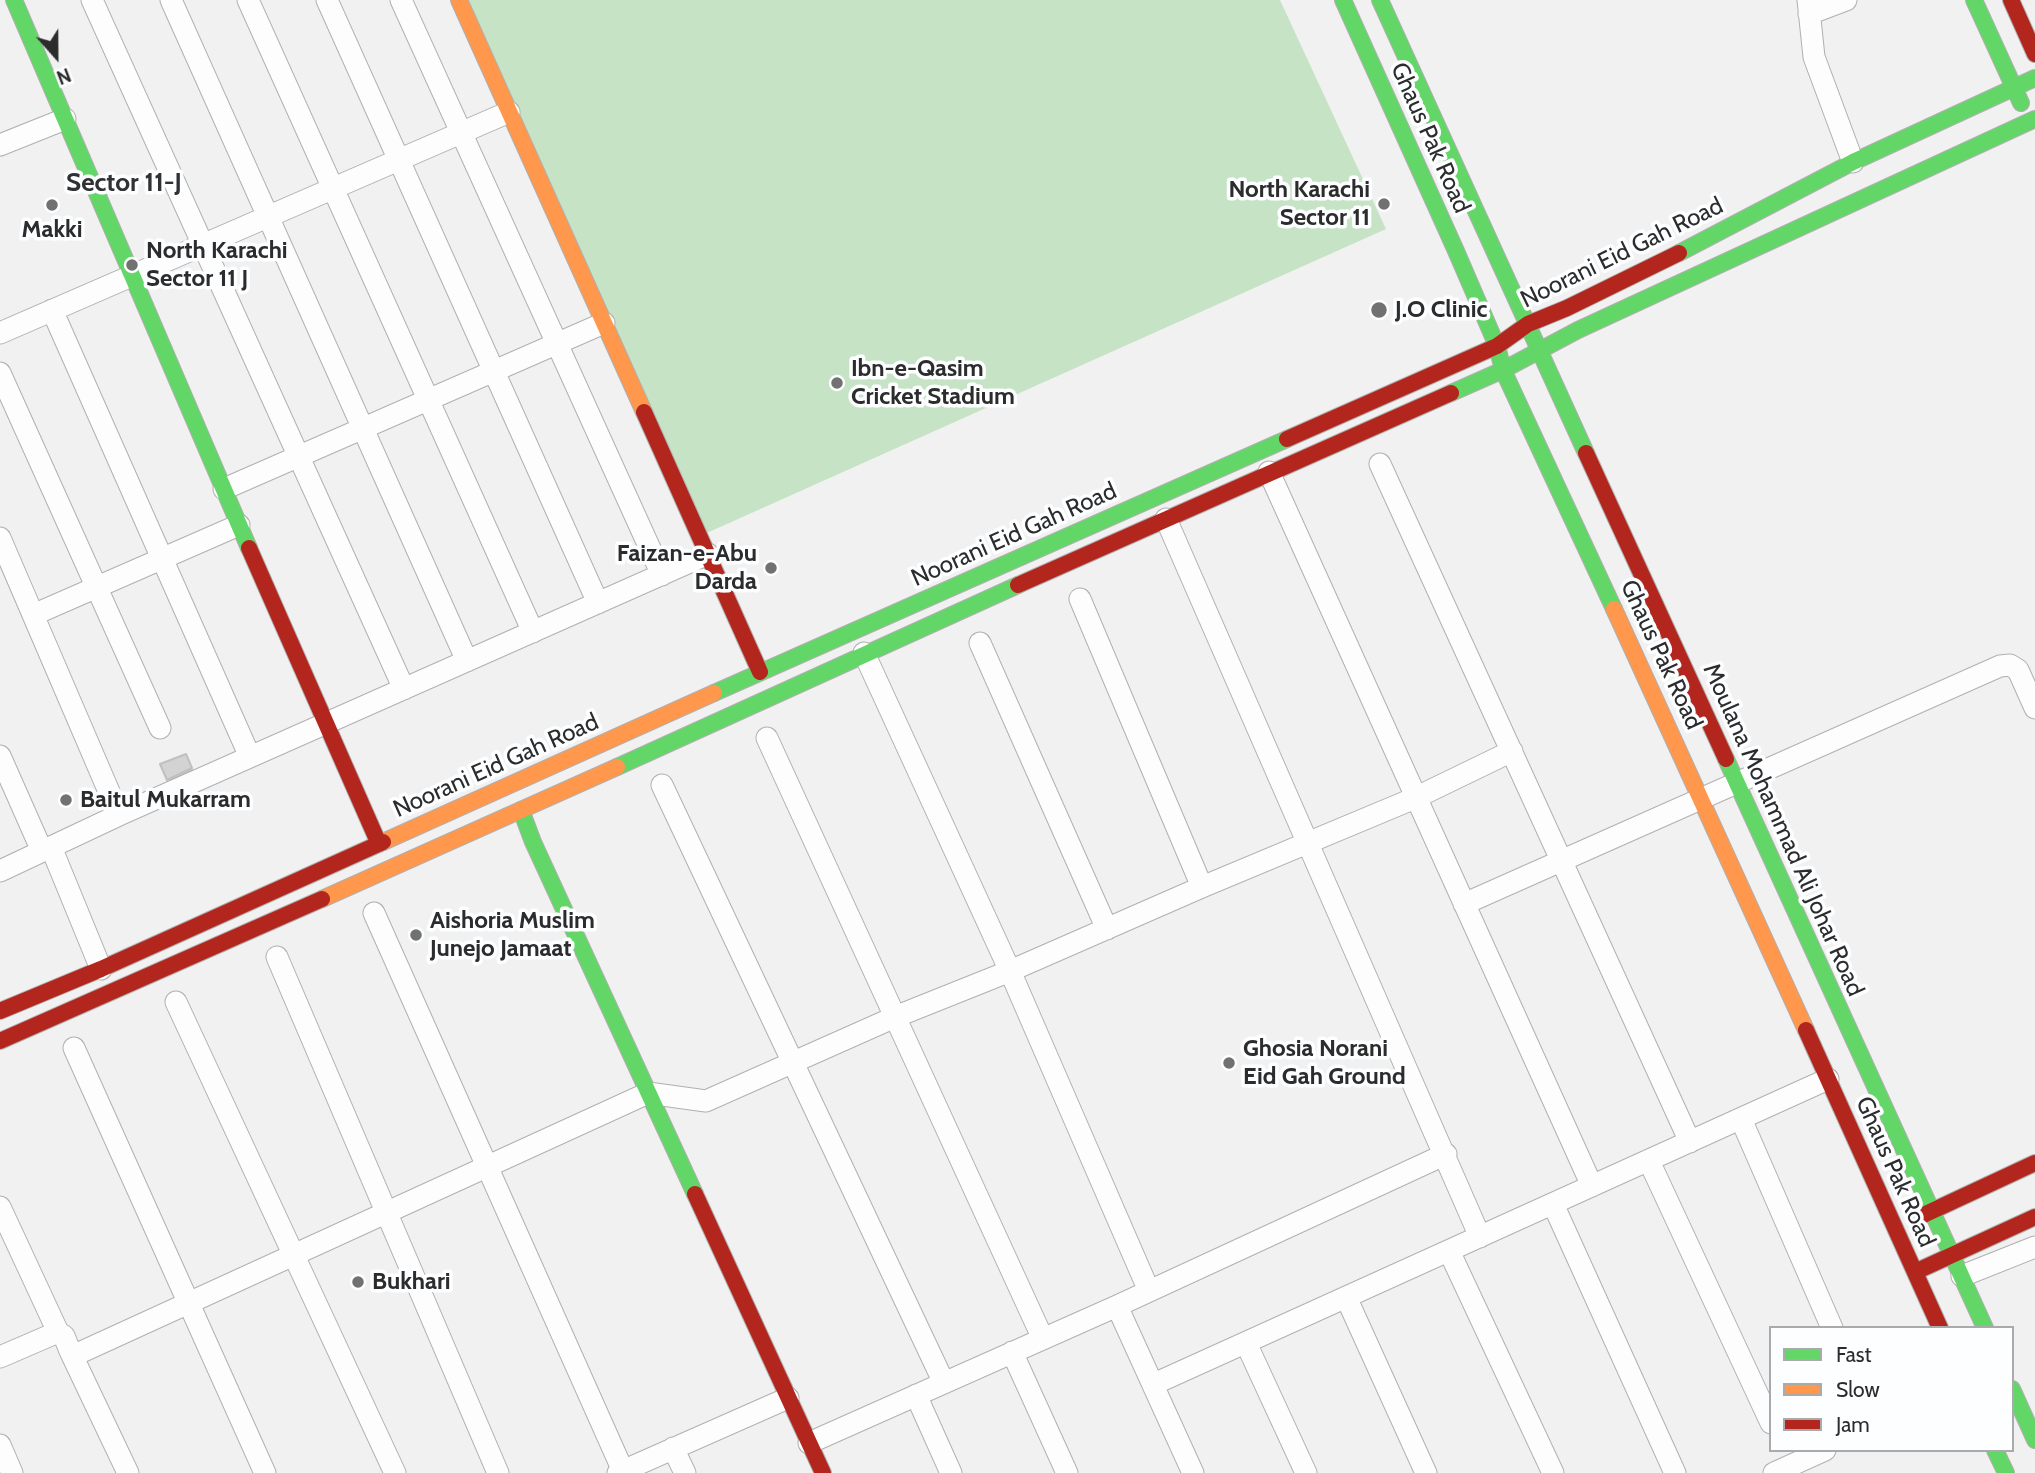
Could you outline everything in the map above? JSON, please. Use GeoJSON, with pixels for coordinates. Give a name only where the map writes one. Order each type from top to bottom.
{"type":"FeatureCollection","features":[{"type":"Feature","properties":{"kind":"main road"},"geometry":{"type":"LineString","coordinates":[[14,0],[379,844]]}},
{"type":"Feature","properties":{"kind":"main road"},"geometry":{"type":"LineString","coordinates":[[459,0],[760,673]]}},
{"type":"Feature","properties":{"kind":"main road","name":"Ghaus Pak Road"},"geometry":{"type":"LineString","coordinates":[[1343,0],[1497,346],[1503,370],[1702,799],[1939,1326]]}},
{"type":"Feature","properties":{"kind":"main road"},"geometry":{"type":"LineString","coordinates":[[1380,0],[1528,324]]}},
{"type":"Feature","properties":{"kind":"main road"},"geometry":{"type":"LineString","coordinates":[[1974,0],[2033,125]]}},
{"type":"Feature","properties":{"kind":"main road"},"geometry":{"type":"LineString","coordinates":[[2011,0],[2035,54]]}},
{"type":"Feature","properties":{"kind":"main road","name":"Noorani Eid Gah Road"},"geometry":{"type":"LineString","coordinates":[[0,1012],[1497,346],[1528,324],[1658,264],[1853,162],[2035,78]]}},
{"type":"Feature","properties":{"kind":"main road","name":"Noorani Eid Gah Road"},"geometry":{"type":"LineString","coordinates":[[0,1041],[521,810],[1269,472],[1503,370],[1578,330],[2033,125]]}},
{"type":"Feature","properties":{"kind":"main road","name":"Moulana Mohammad Ali Johar Road"},"geometry":{"type":"LineString","coordinates":[[1528,324],[1984,1326]]}},
{"type":"Feature","properties":{"kind":"main road"},"geometry":{"type":"LineString","coordinates":[[521,810],[533,842],[823,1473]]}},
{"type":"Feature","properties":{"kind":"main road"},"geometry":{"type":"LineString","coordinates":[[1895,1228],[2035,1163]]}},
{"type":"Feature","properties":{"kind":"main road"},"geometry":{"type":"LineString","coordinates":[[1915,1272],[2035,1217]]}},
{"type":"Feature","properties":{"kind":"main road"},"geometry":{"type":"LineString","coordinates":[[2014,1393],[2035,1440]]}},
{"type":"Feature","properties":{"kind":"main road"},"geometry":{"type":"LineString","coordinates":[[1996,1452],[2006,1473]]}},
{"type":"Feature","properties":{"kind":"street"},"geometry":{"type":"LineString","coordinates":[[92,0],[404,689]]}},
{"type":"Feature","properties":{"kind":"street"},"geometry":{"type":"LineString","coordinates":[[171,0],[467,661]]}},
{"type":"Feature","properties":{"kind":"street"},"geometry":{"type":"LineString","coordinates":[[248,0],[533,632]]}},
{"type":"Feature","properties":{"kind":"street"},"geometry":{"type":"LineString","coordinates":[[327,0],[598,603]]}},
{"type":"Feature","properties":{"kind":"street"},"geometry":{"type":"LineString","coordinates":[[401,0],[663,575]]}},
{"type":"Feature","properties":{"kind":"street"},"geometry":{"type":"LineString","coordinates":[[1846,0],[1809,7],[1814,57],[1853,162]]}},
{"type":"Feature","properties":{"kind":"street"},"geometry":{"type":"LineString","coordinates":[[0,333],[509,111]]}},
{"type":"Feature","properties":{"kind":"street"},"geometry":{"type":"LineString","coordinates":[[0,145],[65,119]]}},
{"type":"Feature","properties":{"kind":"street"},"geometry":{"type":"LineString","coordinates":[[52,310],[250,757]]}},
{"type":"Feature","properties":{"kind":"street"},"geometry":{"type":"LineString","coordinates":[[224,489],[604,323]]}},
{"type":"Feature","properties":{"kind":"street"},"geometry":{"type":"LineString","coordinates":[[0,373],[160,728]]}},
{"type":"Feature","properties":{"kind":"street"},"geometry":{"type":"LineString","coordinates":[[1380,464],[1690,1142]]}},
{"type":"Feature","properties":{"kind":"street"},"geometry":{"type":"LineString","coordinates":[[1269,472],[1592,1186]]}},
{"type":"Feature","properties":{"kind":"street"},"geometry":{"type":"LineString","coordinates":[[1166,519],[1306,843],[1446,1154],[1480,1237]]}},
{"type":"Feature","properties":{"kind":"street"},"geometry":{"type":"LineString","coordinates":[[33,615],[239,524]]}},
{"type":"Feature","properties":{"kind":"street"},"geometry":{"type":"LineString","coordinates":[[0,538],[9,584],[33,615],[119,815]]}},
{"type":"Feature","properties":{"kind":"street"},"geometry":{"type":"LineString","coordinates":[[0,871],[119,815],[708,554]]}},
{"type":"Feature","properties":{"kind":"street"},"geometry":{"type":"LineString","coordinates":[[1080,599],[1202,887]]}},
{"type":"Feature","properties":{"kind":"street"},"geometry":{"type":"LineString","coordinates":[[980,643],[1107,929]]}},
{"type":"Feature","properties":{"kind":"street"},"geometry":{"type":"LineString","coordinates":[[864,653],[1010,971],[1149,1291]]}},
{"type":"Feature","properties":{"kind":"street"},"geometry":{"type":"LineString","coordinates":[[1464,905],[2000,666],[2010,665],[2018,670],[2035,708]]}},
{"type":"Feature","properties":{"kind":"street"},"geometry":{"type":"LineString","coordinates":[[767,738],[1043,1339]]}},
{"type":"Feature","properties":{"kind":"street"},"geometry":{"type":"LineString","coordinates":[[70,1352],[77,1354],[648,1093],[706,1101],[895,1017],[1010,971],[1415,798],[1512,751]]}},
{"type":"Feature","properties":{"kind":"street"},"geometry":{"type":"LineString","coordinates":[[0,756],[101,969]]}},
{"type":"Feature","properties":{"kind":"street"},"geometry":{"type":"LineString","coordinates":[[662,785],[944,1383]]}},
{"type":"Feature","properties":{"kind":"street"},"geometry":{"type":"LineString","coordinates":[[374,913],[620,1472],[788,1398]]}},
{"type":"Feature","properties":{"kind":"street"},"geometry":{"type":"LineString","coordinates":[[277,957],[498,1473]]}},
{"type":"Feature","properties":{"kind":"street"},"geometry":{"type":"LineString","coordinates":[[176,1002],[395,1473]]}},
{"type":"Feature","properties":{"kind":"street"},"geometry":{"type":"LineString","coordinates":[[74,1048],[265,1473]]}},
{"type":"Feature","properties":{"kind":"street"},"geometry":{"type":"LineString","coordinates":[[1154,1384],[1828,1079]]}},
{"type":"Feature","properties":{"kind":"street"},"geometry":{"type":"LineString","coordinates":[[1741,1119],[1831,1326]]}},
{"type":"Feature","properties":{"kind":"street"},"geometry":{"type":"LineString","coordinates":[[809,1443],[1117,1306],[1446,1154]]}},
{"type":"Feature","properties":{"kind":"street"},"geometry":{"type":"LineString","coordinates":[[1649,1161],[1769,1419]]}},
{"type":"Feature","properties":{"kind":"street"},"geometry":{"type":"LineString","coordinates":[[1553,1204],[1675,1473]]}},
{"type":"Feature","properties":{"kind":"street"},"geometry":{"type":"LineString","coordinates":[[0,1207],[128,1473]]}},
{"type":"Feature","properties":{"kind":"street"},"geometry":{"type":"LineString","coordinates":[[1962,1276],[2035,1247]]}},
{"type":"Feature","properties":{"kind":"street"},"geometry":{"type":"LineString","coordinates":[[1449,1251],[1553,1473]]}},
{"type":"Feature","properties":{"kind":"street"},"geometry":{"type":"LineString","coordinates":[[1346,1297],[1426,1473]]}},
{"type":"Feature","properties":{"kind":"street"},"geometry":{"type":"LineString","coordinates":[[1117,1306],[1194,1473]]}},
{"type":"Feature","properties":{"kind":"street"},"geometry":{"type":"LineString","coordinates":[[0,1357],[58,1332]]}},
{"type":"Feature","properties":{"kind":"street"},"geometry":{"type":"LineString","coordinates":[[1246,1343],[1306,1473]]}},
{"type":"Feature","properties":{"kind":"street"},"geometry":{"type":"LineString","coordinates":[[1012,1352],[1067,1473]]}},
{"type":"Feature","properties":{"kind":"street"},"geometry":{"type":"LineString","coordinates":[[916,1395],[951,1473]]}},
{"type":"Feature","properties":{"kind":"street"},"geometry":{"type":"LineString","coordinates":[[0,1445],[12,1473]]}},
{"type":"Feature","properties":{"kind":"street"},"geometry":{"type":"LineString","coordinates":[[673,1448],[685,1473]]}},
{"type":"Feature","properties":{"kind":"street"},"geometry":{"type":"LineString","coordinates":[[1783,1463],[1819,1452]]}},
{"type":"Feature","properties":{"kind":"green space","name":"Ibn-e-Qasim Cricket Stadium"},"geometry":{"type":"Polygon","coordinates":[[[459,0],[1280,0],[1386,229],[700,536],[459,0]]]}},
{"type":"Feature","properties":{"kind":"building"},"geometry":{"type":"Polygon","coordinates":[[[186,754],[192,768],[167,780],[160,764],[186,754]]]}},
{"type":"Feature","properties":{"kind":"traffic: fast"},"geometry":{"type":"LineString","coordinates":[[14,0],[249,548]]}},
{"type":"Feature","properties":{"kind":"traffic: fast"},"geometry":{"type":"LineString","coordinates":[[1343,0],[1456,251],[1497,346],[1503,370],[1614,609]]}},
{"type":"Feature","properties":{"kind":"traffic: fast"},"geometry":{"type":"LineString","coordinates":[[1380,0],[1586,453]]}},
{"type":"Feature","properties":{"kind":"traffic: fast"},"geometry":{"type":"LineString","coordinates":[[1974,0],[2021,103]]}},
{"type":"Feature","properties":{"kind":"traffic: fast"},"geometry":{"type":"LineString","coordinates":[[1679,253],[1853,162],[2035,78]]}},
{"type":"Feature","properties":{"kind":"traffic: fast"},"geometry":{"type":"LineString","coordinates":[[1451,393],[1503,370],[1578,330],[2035,119]]}},
{"type":"Feature","properties":{"kind":"traffic: fast"},"geometry":{"type":"LineString","coordinates":[[714,693],[1287,439]]}},
{"type":"Feature","properties":{"kind":"traffic: fast"},"geometry":{"type":"LineString","coordinates":[[617,767],[1018,585]]}},
{"type":"Feature","properties":{"kind":"traffic: fast"},"geometry":{"type":"LineString","coordinates":[[1726,759],[1984,1326]]}},
{"type":"Feature","properties":{"kind":"traffic: fast"},"geometry":{"type":"LineString","coordinates":[[521,810],[533,842],[695,1194]]}},
{"type":"Feature","properties":{"kind":"traffic: fast"},"geometry":{"type":"LineString","coordinates":[[2014,1393],[2035,1440]]}},
{"type":"Feature","properties":{"kind":"traffic: fast"},"geometry":{"type":"LineString","coordinates":[[1996,1452],[2006,1473]]}},
{"type":"Feature","properties":{"kind":"traffic: slow"},"geometry":{"type":"LineString","coordinates":[[459,0],[644,412]]}},
{"type":"Feature","properties":{"kind":"traffic: slow"},"geometry":{"type":"LineString","coordinates":[[1614,609],[1806,1030]]}},
{"type":"Feature","properties":{"kind":"traffic: slow"},"geometry":{"type":"LineString","coordinates":[[383,842],[714,693]]}},
{"type":"Feature","properties":{"kind":"traffic: slow"},"geometry":{"type":"LineString","coordinates":[[322,899],[617,767]]}},
{"type":"Feature","properties":{"kind":"traffic: jam"},"geometry":{"type":"LineString","coordinates":[[2011,0],[2035,54]]}},
{"type":"Feature","properties":{"kind":"traffic: jam"},"geometry":{"type":"LineString","coordinates":[[1287,439],[1497,346],[1528,324],[1567,308],[1679,253]]}},
{"type":"Feature","properties":{"kind":"traffic: jam"},"geometry":{"type":"LineString","coordinates":[[1018,585],[1451,393]]}},
{"type":"Feature","properties":{"kind":"traffic: jam"},"geometry":{"type":"LineString","coordinates":[[644,412],[760,672]]}},
{"type":"Feature","properties":{"kind":"traffic: jam"},"geometry":{"type":"LineString","coordinates":[[1586,453],[1726,759]]}},
{"type":"Feature","properties":{"kind":"traffic: jam"},"geometry":{"type":"LineString","coordinates":[[249,548],[379,844]]}},
{"type":"Feature","properties":{"kind":"traffic: jam"},"geometry":{"type":"LineString","coordinates":[[0,1011],[101,969],[383,842]]}},
{"type":"Feature","properties":{"kind":"traffic: jam"},"geometry":{"type":"LineString","coordinates":[[0,1041],[322,899]]}},
{"type":"Feature","properties":{"kind":"traffic: jam"},"geometry":{"type":"LineString","coordinates":[[1806,1030],[1939,1326]]}},
{"type":"Feature","properties":{"kind":"traffic: jam"},"geometry":{"type":"LineString","coordinates":[[1917,1218],[2035,1163]]}},
{"type":"Feature","properties":{"kind":"traffic: jam"},"geometry":{"type":"LineString","coordinates":[[695,1194],[823,1473]]}},
{"type":"Feature","properties":{"kind":"traffic: jam"},"geometry":{"type":"LineString","coordinates":[[1915,1272],[2035,1217]]}},
{"type":"Feature","properties":{"kind":"place","name":"North Karachi Sector 11"},"geometry":{"type":"Point","coordinates":[1384,204]}},
{"type":"Feature","properties":{"kind":"place","name":"Makki"},"geometry":{"type":"Point","coordinates":[52,205]}},
{"type":"Feature","properties":{"kind":"place","name":"North Karachi Sector 11 J"},"geometry":{"type":"Point","coordinates":[132,265]}},
{"type":"Feature","properties":{"kind":"place","name":"J.O Clinic"},"geometry":{"type":"Point","coordinates":[1379,310]}},
{"type":"Feature","properties":{"kind":"place","name":"Ibn-e-Qasim Cricket Stadium"},"geometry":{"type":"Point","coordinates":[837,383]}},
{"type":"Feature","properties":{"kind":"place","name":"Faizan-e-Abu Darda"},"geometry":{"type":"Point","coordinates":[771,568]}},
{"type":"Feature","properties":{"kind":"place","name":"Baitul Mukarram"},"geometry":{"type":"Point","coordinates":[66,800]}},
{"type":"Feature","properties":{"kind":"place","name":"Aishoria Muslim Junejo Jamaat"},"geometry":{"type":"Point","coordinates":[416,935]}},
{"type":"Feature","properties":{"kind":"place","name":"Ghosia Norani Eid Gah Ground"},"geometry":{"type":"Point","coordinates":[1229,1063]}},
{"type":"Feature","properties":{"kind":"place","name":"Bukhari"},"geometry":{"type":"Point","coordinates":[358,1282]}},
{"type":"Feature","properties":{"kind":"district","name":"Sector 11-J"},"geometry":{"type":"Point","coordinates":[124,183]}}]}
